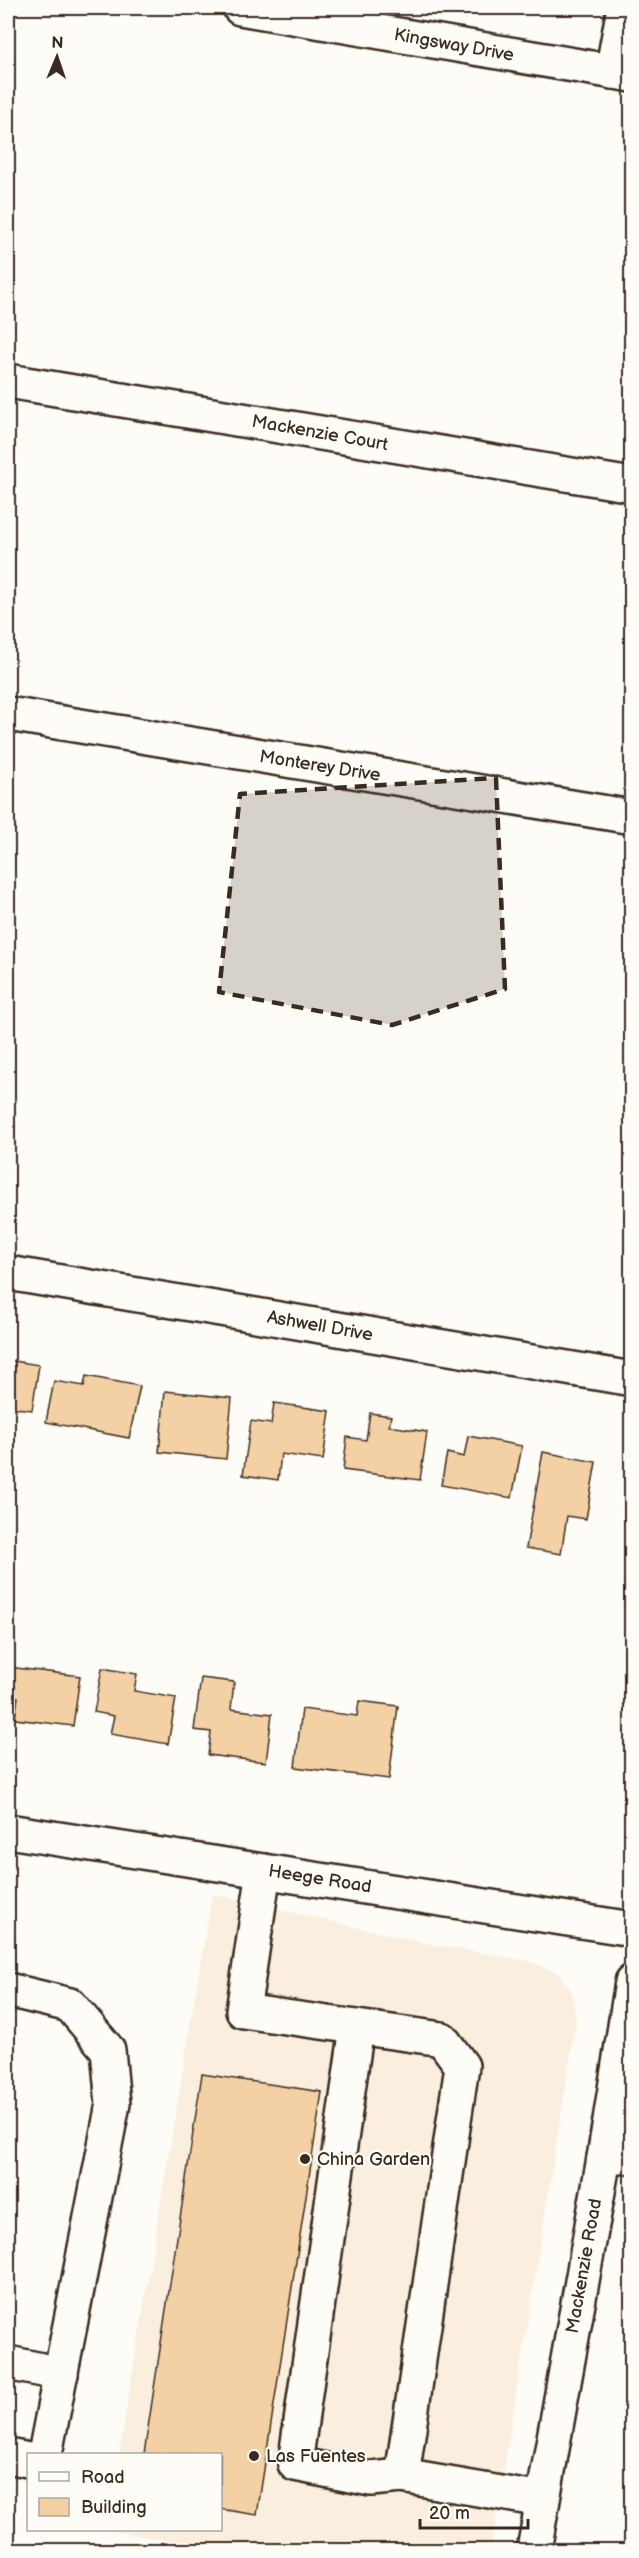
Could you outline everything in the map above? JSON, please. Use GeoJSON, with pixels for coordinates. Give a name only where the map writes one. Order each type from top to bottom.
{"type":"FeatureCollection","features":[{"type":"Feature","properties":{"kind":"street","name":"Kingsway Drive"},"geometry":{"type":"LineString","coordinates":[[240,8],[622,74]]}},
{"type":"Feature","properties":{"kind":"street"},"geometry":{"type":"LineString","coordinates":[[622,74],[624,8]]}},
{"type":"Feature","properties":{"kind":"street","name":"Mackenzie Court"},"geometry":{"type":"LineString","coordinates":[[8,381],[632,485]]}},
{"type":"Feature","properties":{"kind":"street","name":"Monterey Drive"},"geometry":{"type":"LineString","coordinates":[[8,714],[632,817]]}},
{"type":"Feature","properties":{"kind":"street","name":"Ashwell Drive"},"geometry":{"type":"LineString","coordinates":[[8,1273],[632,1379]]}},
{"type":"Feature","properties":{"kind":"street","name":"Heege Road"},"geometry":{"type":"LineString","coordinates":[[8,1831],[632,1929]]}},
{"type":"Feature","properties":{"kind":"street"},"geometry":{"type":"LineString","coordinates":[[264,1871],[243,2011],[442,2039],[462,2066],[402,2476]]}},
{"type":"Feature","properties":{"kind":"street","name":"Mackenzie Road"},"geometry":{"type":"LineString","coordinates":[[534,2550],[542,2500],[618,2157],[632,1982]]}},
{"type":"Feature","properties":{"kind":"street"},"geometry":{"type":"LineString","coordinates":[[8,1990],[70,2005],[108,2050],[113,2104],[45,2453]]}},
{"type":"Feature","properties":{"kind":"street"},"geometry":{"type":"LineString","coordinates":[[357,2026],[295,2464],[371,2480],[402,2476],[542,2500]]}},
{"type":"Feature","properties":{"kind":"street"},"geometry":{"type":"LineString","coordinates":[[8,2363],[61,2374]]}},
{"type":"Feature","properties":{"kind":"street"},"geometry":{"type":"LineString","coordinates":[[8,2456],[27,2460]]}},
{"type":"Feature","properties":{"kind":"highlighted area"},"geometry":{"type":"Polygon","coordinates":[[[496,778],[505,989],[392,1025],[219,992],[240,794],[496,778]]]}},
{"type":"Feature","properties":{"kind":"shaded area"},"geometry":{"type":"Polygon","coordinates":[[[212,1894],[435,1945],[529,1961],[558,1973],[572,1991],[576,2022],[491,2550],[226,2550],[112,2531],[222,2531],[222,2453],[119,2453],[212,1894]]]}},
{"type":"Feature","properties":{"kind":"building"},"geometry":{"type":"Polygon","coordinates":[[[8,1360],[39,1365],[32,1410],[8,1407],[8,1360]]]}},
{"type":"Feature","properties":{"kind":"building"},"geometry":{"type":"Polygon","coordinates":[[[86,1376],[140,1386],[129,1438],[46,1422],[54,1381],[84,1386],[86,1376]]]}},
{"type":"Feature","properties":{"kind":"building"},"geometry":{"type":"Polygon","coordinates":[[[165,1391],[232,1398],[226,1459],[159,1452],[165,1391]]]}},
{"type":"Feature","properties":{"kind":"building"},"geometry":{"type":"Polygon","coordinates":[[[274,1403],[330,1411],[323,1460],[281,1454],[278,1480],[243,1475],[251,1421],[271,1424],[274,1403]]]}},
{"type":"Feature","properties":{"kind":"building"},"geometry":{"type":"Polygon","coordinates":[[[370,1413],[391,1416],[389,1426],[427,1432],[420,1480],[343,1470],[347,1437],[366,1440],[370,1413]]]}},
{"type":"Feature","properties":{"kind":"building"},"geometry":{"type":"Polygon","coordinates":[[[468,1436],[522,1446],[512,1498],[441,1485],[447,1453],[464,1457],[468,1436]]]}},
{"type":"Feature","properties":{"kind":"building"},"geometry":{"type":"Polygon","coordinates":[[[543,1452],[596,1462],[586,1519],[567,1516],[561,1554],[526,1548],[543,1452]]]}},
{"type":"Feature","properties":{"kind":"building"},"geometry":{"type":"Polygon","coordinates":[[[8,1667],[80,1676],[73,1726],[15,1719],[18,1697],[8,1695],[8,1667]]]}},
{"type":"Feature","properties":{"kind":"building"},"geometry":{"type":"Polygon","coordinates":[[[102,1668],[137,1674],[134,1691],[176,1698],[168,1744],[110,1734],[114,1716],[94,1712],[102,1668]]]}},
{"type":"Feature","properties":{"kind":"building"},"geometry":{"type":"Polygon","coordinates":[[[201,1678],[234,1682],[231,1709],[272,1714],[266,1762],[208,1755],[211,1732],[194,1730],[201,1678]]]}},
{"type":"Feature","properties":{"kind":"building"},"geometry":{"type":"Polygon","coordinates":[[[359,1701],[398,1706],[389,1779],[295,1767],[302,1709],[357,1716],[359,1701]]]}},
{"type":"Feature","properties":{"kind":"building"},"geometry":{"type":"Polygon","coordinates":[[[202,2074],[322,2092],[257,2515],[222,2509],[222,2453],[144,2453],[202,2074]]]}},
{"type":"Feature","properties":{"kind":"place","name":"China Garden"},"geometry":{"type":"Point","coordinates":[305,2159]}},
{"type":"Feature","properties":{"kind":"place","name":"Las Fuentes"},"geometry":{"type":"Point","coordinates":[254,2456]}}]}
